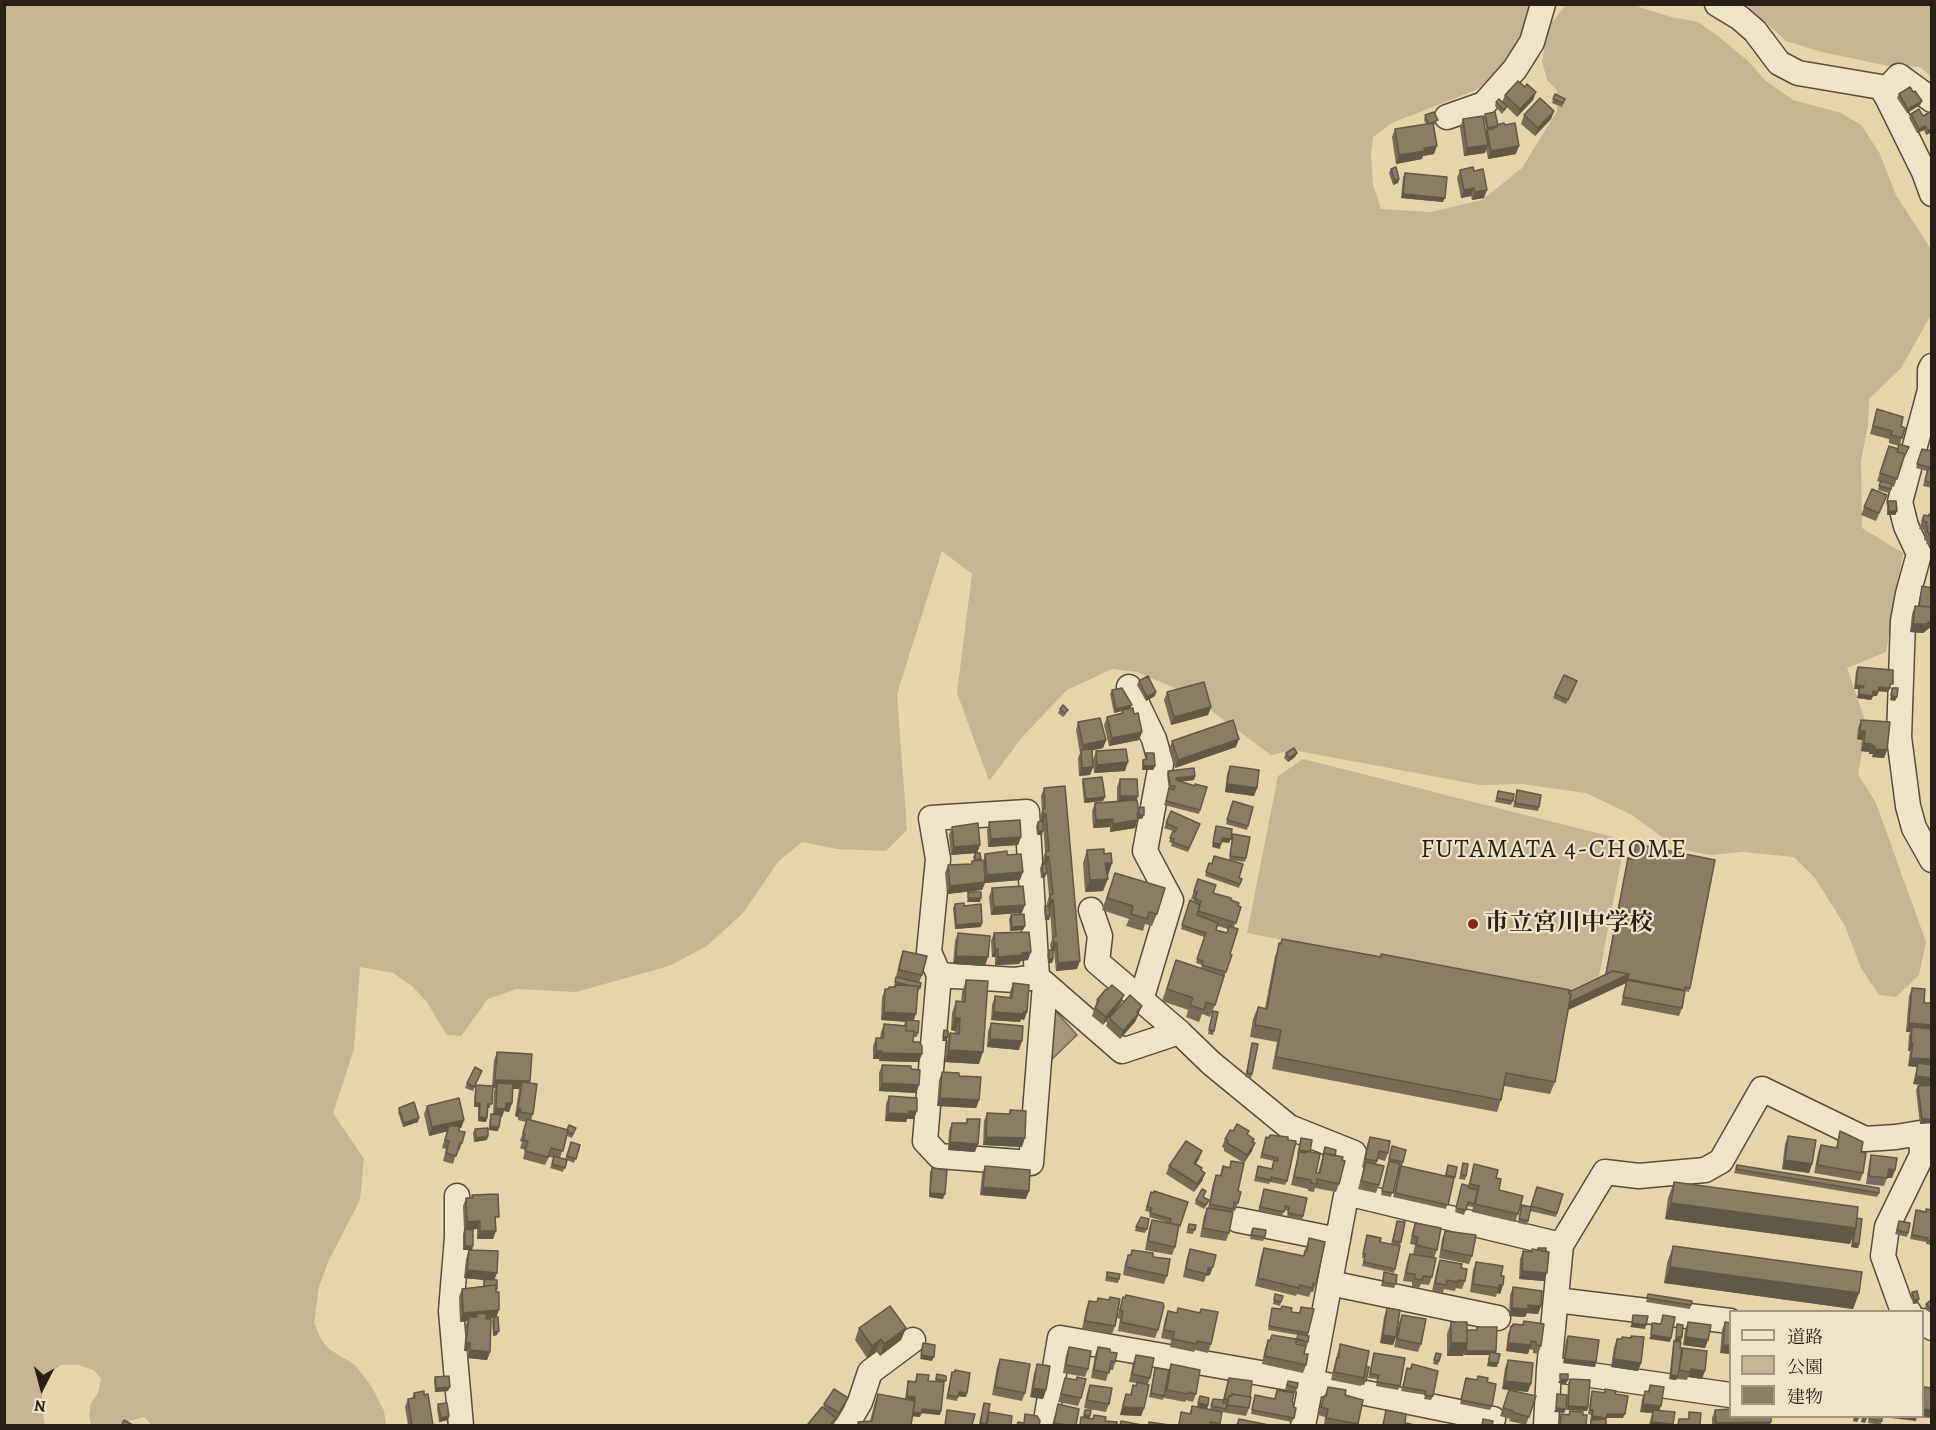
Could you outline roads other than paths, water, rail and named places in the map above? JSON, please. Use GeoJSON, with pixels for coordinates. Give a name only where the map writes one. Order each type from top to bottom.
{"type":"FeatureCollection","features":[{"type":"Feature","properties":{"kind":"street"},"geometry":{"type":"LineString","coordinates":[[1447,117],[1484,104],[1515,69],[1532,42],[1544,4]]}},
{"type":"Feature","properties":{"kind":"street"},"geometry":{"type":"LineString","coordinates":[[1717,4],[1740,18],[1755,31],[1779,63],[1798,73],[1881,87],[1924,172],[1932,194]]}},
{"type":"Feature","properties":{"kind":"street"},"geometry":{"type":"LineString","coordinates":[[1884,92],[1899,76],[1932,100]]}},
{"type":"Feature","properties":{"kind":"street"},"geometry":{"type":"LineString","coordinates":[[1932,366],[1930,370],[1931,390],[1900,502],[1906,526],[1919,554],[1903,621],[1899,737],[1908,806],[1914,828],[1932,860]]}},
{"type":"Feature","properties":{"kind":"street"},"geometry":{"type":"LineString","coordinates":[[1129,687],[1154,739],[1161,764],[1145,851],[1171,900],[1141,1000]]}},
{"type":"Feature","properties":{"kind":"street"},"geometry":{"type":"LineString","coordinates":[[1027,812],[1041,980],[1031,1163],[939,1156],[925,1141],[939,975],[929,952],[938,859],[931,818],[1027,812]]}},
{"type":"Feature","properties":{"kind":"street"},"geometry":{"type":"LineString","coordinates":[[1090,910],[1100,936],[1097,962],[1179,1032],[1211,1063],[1289,1127],[1354,1154],[1303,1425]]}},
{"type":"Feature","properties":{"kind":"street"},"geometry":{"type":"LineString","coordinates":[[939,975],[1041,980],[1122,1051],[1179,1032]]}},
{"type":"Feature","properties":{"kind":"street"},"geometry":{"type":"LineString","coordinates":[[1546,1425],[1561,1245],[1605,1172],[1639,1176],[1705,1170],[1721,1161],[1762,1089],[1865,1139],[1926,1132],[1922,1155],[1887,1227],[1883,1256],[1900,1306],[1907,1310]]}},
{"type":"Feature","properties":{"kind":"street"},"geometry":{"type":"LineString","coordinates":[[1347,1193],[1561,1245]]}},
{"type":"Feature","properties":{"kind":"street"},"geometry":{"type":"LineString","coordinates":[[457,1196],[458,1238],[451,1311],[461,1425]]}},
{"type":"Feature","properties":{"kind":"street"},"geometry":{"type":"LineString","coordinates":[[1238,1220],[1338,1240]]}},
{"type":"Feature","properties":{"kind":"street"},"geometry":{"type":"LineString","coordinates":[[1330,1282],[1498,1318]]}},
{"type":"Feature","properties":{"kind":"street"},"geometry":{"type":"LineString","coordinates":[[1556,1299],[1729,1322]]}},
{"type":"Feature","properties":{"kind":"street"},"geometry":{"type":"LineString","coordinates":[[1045,1425],[1060,1338],[1312,1382],[1493,1419]]}},
{"type":"Feature","properties":{"kind":"street"},"geometry":{"type":"LineString","coordinates":[[846,1425],[860,1402],[870,1372],[913,1340]]}},
{"type":"Feature","properties":{"kind":"street"},"geometry":{"type":"LineString","coordinates":[[1549,1369],[1729,1395]]}},
{"type":"Feature","properties":{"kind":"place","name":"市立宮川中学校"},"geometry":{"type":"Point","coordinates":[1473,924]}},
{"type":"Feature","properties":{"kind":"district","name":"FUTAMATA 4-CHOME"},"geometry":{"type":"Point","coordinates":[1554,851]}}]}
